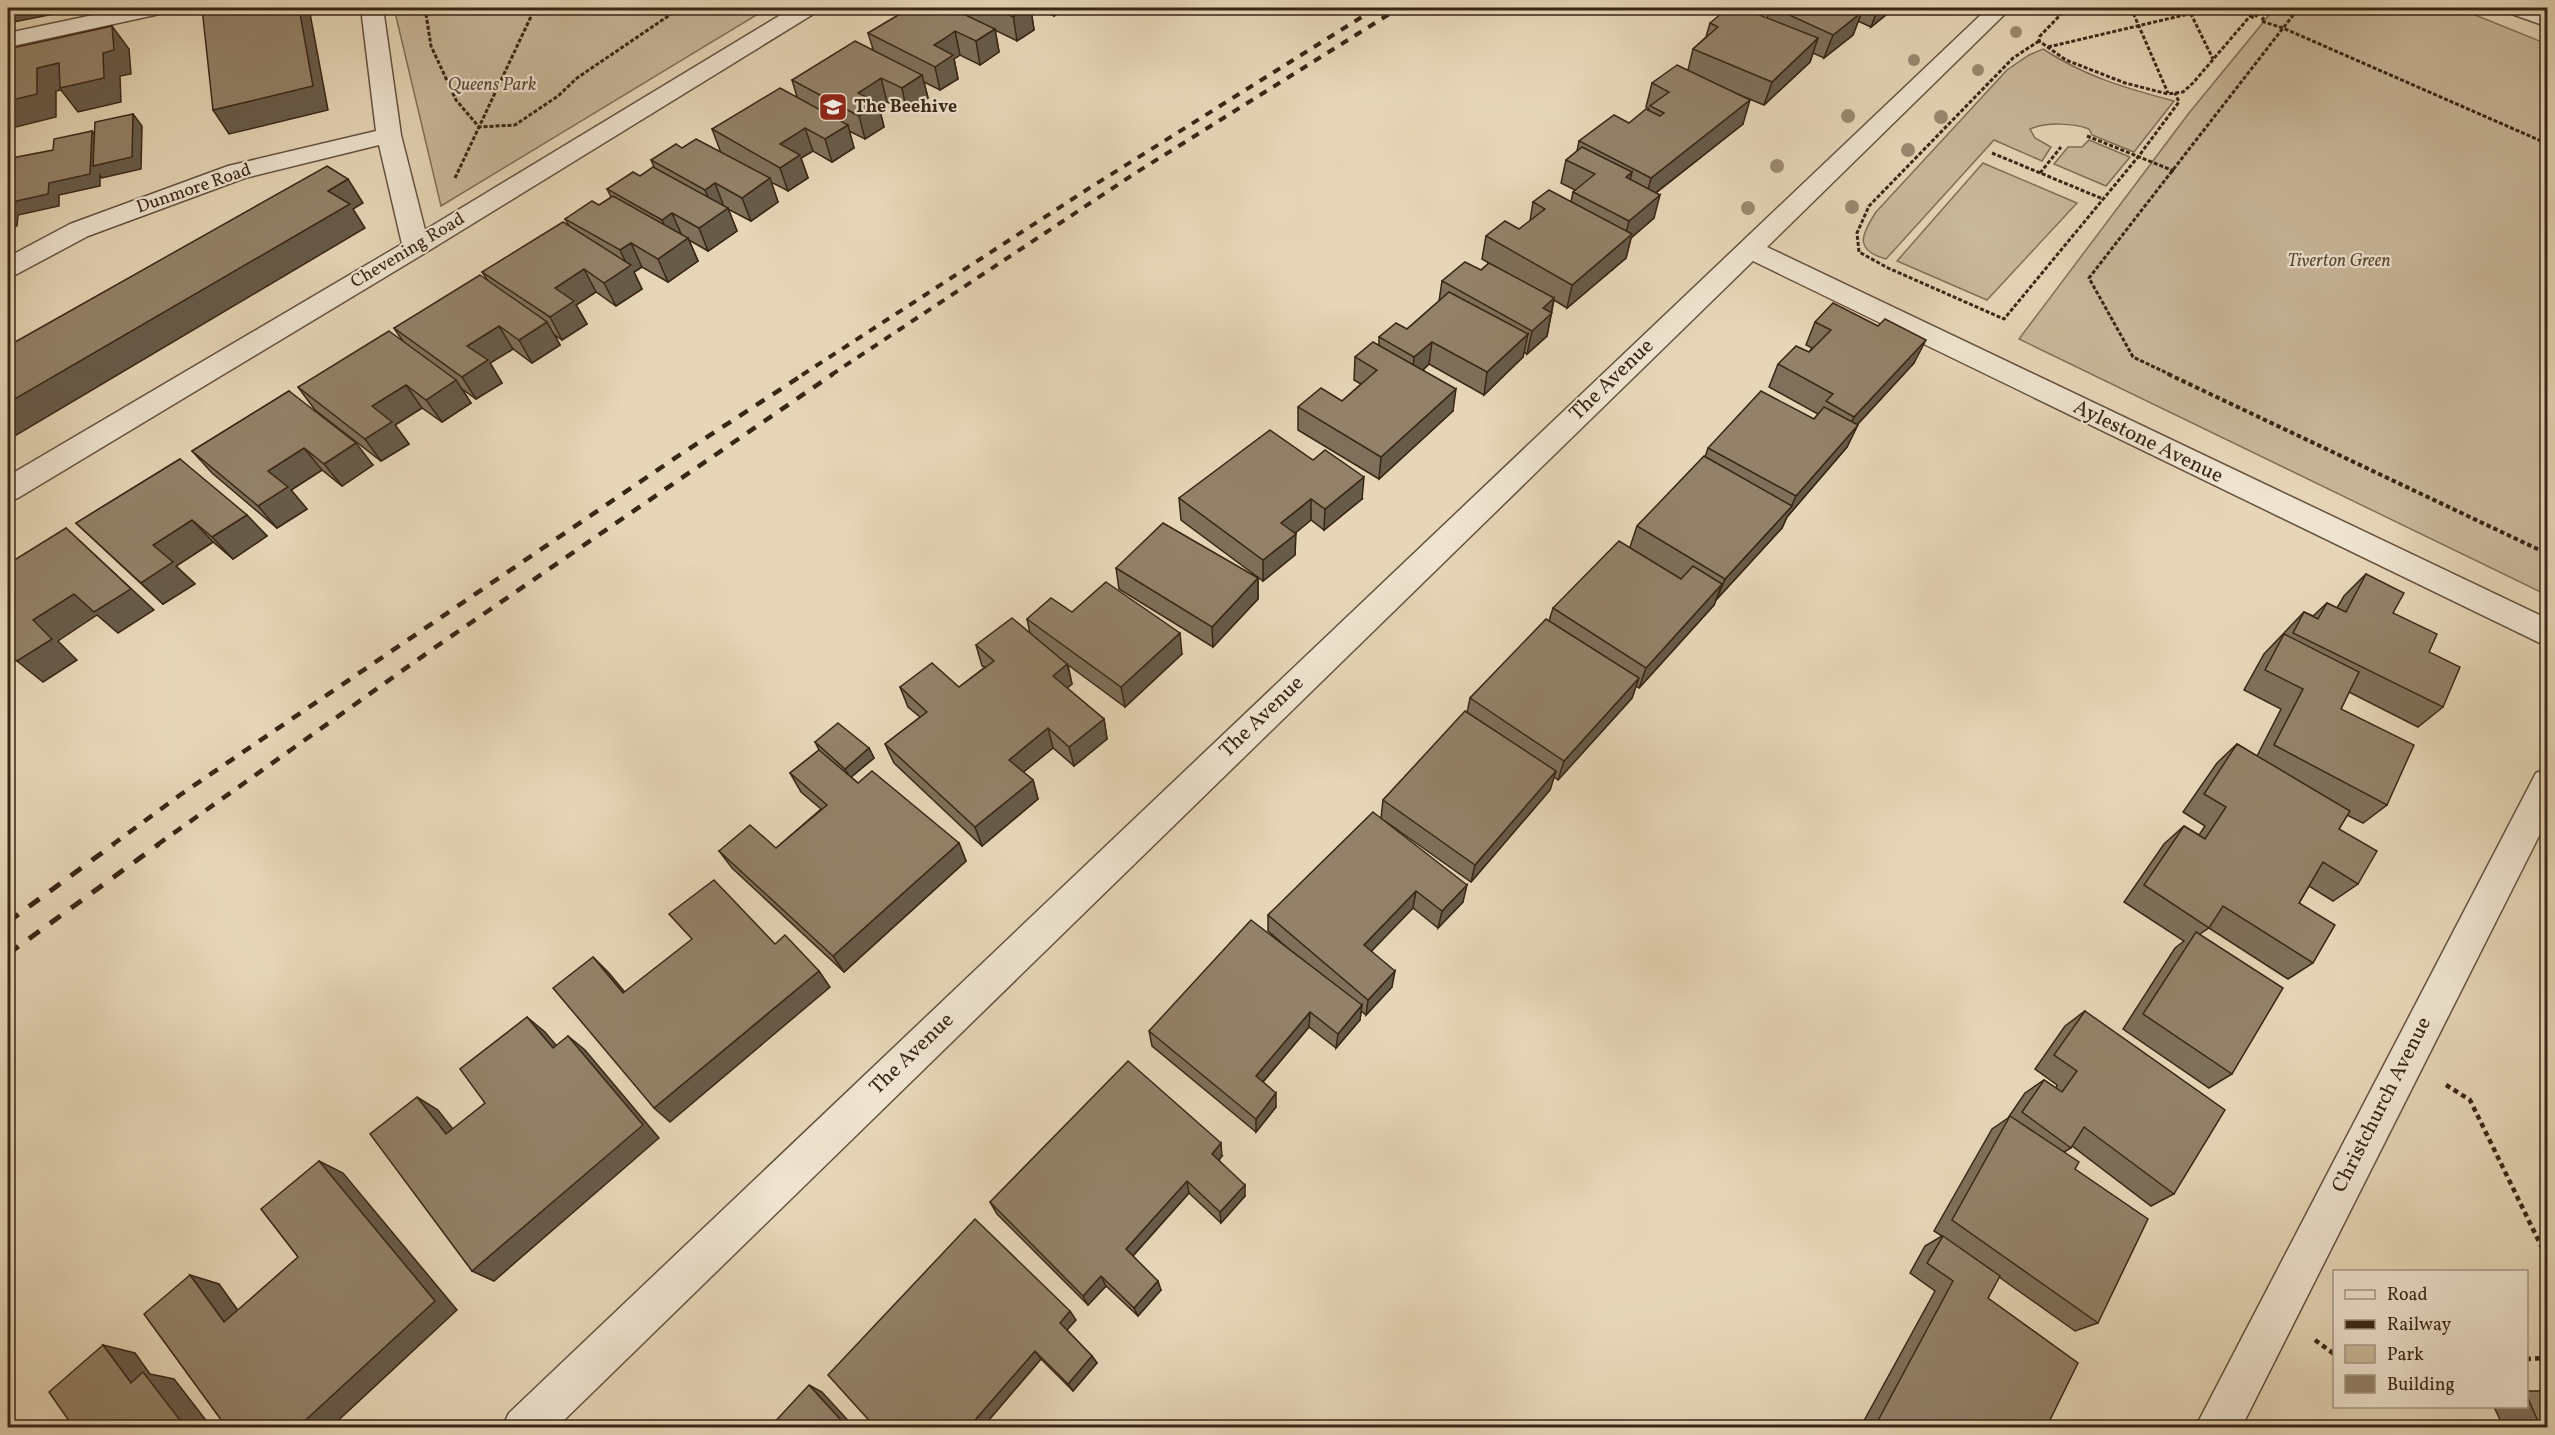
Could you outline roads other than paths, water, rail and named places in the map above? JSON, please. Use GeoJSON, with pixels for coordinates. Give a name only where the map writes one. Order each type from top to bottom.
{"type":"FeatureCollection","features":[{"type":"Feature","properties":{"kind":"street"},"geometry":{"type":"LineString","coordinates":[[8,40],[154,8]]}},
{"type":"Feature","properties":{"kind":"street"},"geometry":{"type":"LineString","coordinates":[[372,8],[389,135],[416,247]]}},
{"type":"Feature","properties":{"kind":"street","name":"Chevening Road"},"geometry":{"type":"LineString","coordinates":[[8,490],[416,247],[807,8]]}},
{"type":"Feature","properties":{"kind":"street","name":"The Avenue"},"geometry":{"type":"LineString","coordinates":[[524,1428],[2000,8]]}},
{"type":"Feature","properties":{"kind":"street"},"geometry":{"type":"LineString","coordinates":[[2517,8],[2547,20]]}},
{"type":"Feature","properties":{"kind":"street","name":"Dunmore Road"},"geometry":{"type":"LineString","coordinates":[[8,268],[79,230],[237,172],[389,135]]}},
{"type":"Feature","properties":{"kind":"street","name":"Aylestone Avenue"},"geometry":{"type":"LineString","coordinates":[[1749,249],[2547,634]]}},
{"type":"Feature","properties":{"kind":"street","name":"Christchurch Avenue"},"geometry":{"type":"LineString","coordinates":[[2217,1428],[2547,783]]}},
{"type":"Feature","properties":{"kind":"railway"},"geometry":{"type":"LineString","coordinates":[[802,375],[1091,187],[1376,8]]}},
{"type":"Feature","properties":{"kind":"railway"},"geometry":{"type":"LineString","coordinates":[[831,375],[1134,174],[1399,8]]}},
{"type":"Feature","properties":{"kind":"railway"},"geometry":{"type":"LineString","coordinates":[[112,845],[180,795],[681,454],[804,374]]}},
{"type":"Feature","properties":{"kind":"railway"},"geometry":{"type":"LineString","coordinates":[[157,845],[437,646],[833,374]]}},
{"type":"Feature","properties":{"kind":"railway"},"geometry":{"type":"LineString","coordinates":[[8,922],[114,844]]}},
{"type":"Feature","properties":{"kind":"railway"},"geometry":{"type":"LineString","coordinates":[[8,954],[159,844]]}},
{"type":"Feature","properties":{"kind":"place","name":"The Beehive"},"geometry":{"type":"Point","coordinates":[833,107]}},
{"type":"Feature","properties":{"kind":"park label","name":"Queens Park"},"geometry":{"type":"Point","coordinates":[492,85]}},
{"type":"Feature","properties":{"kind":"park label","name":"Tiverton Green"},"geometry":{"type":"Point","coordinates":[2339,261]}}]}
